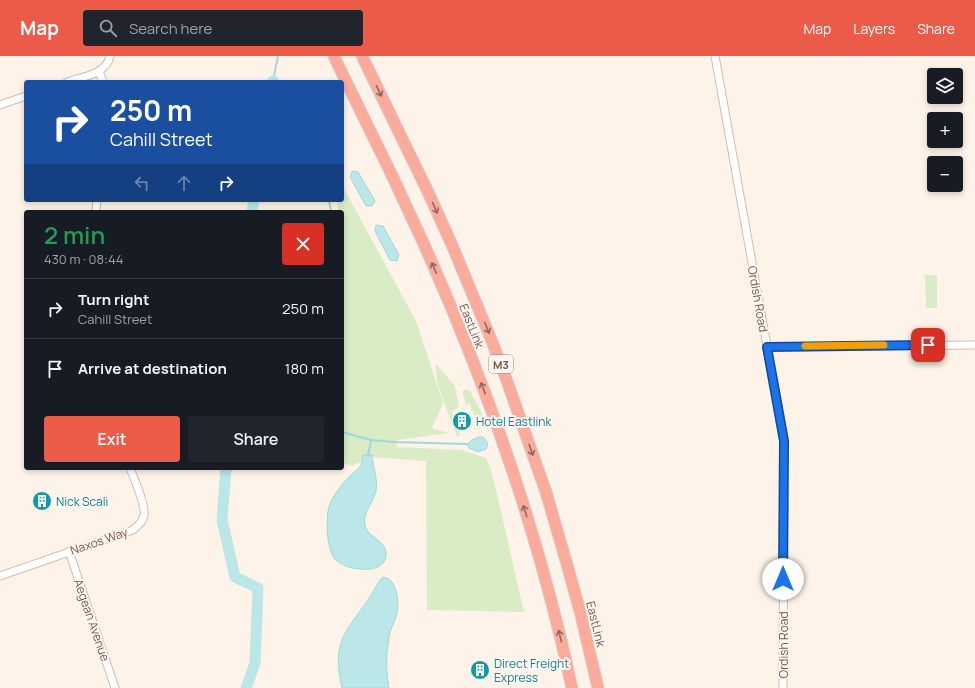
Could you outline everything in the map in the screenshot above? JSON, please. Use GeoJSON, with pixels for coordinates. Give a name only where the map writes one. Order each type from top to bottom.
{"type":"FeatureCollection","features":[{"type":"Feature","properties":{"kind":"highway","name":"EastLink"},"geometry":{"type":"LineString","coordinates":[[362,56],[449,238],[505,374],[548,499],[581,615],[598,688]]}},
{"type":"Feature","properties":{"kind":"highway","name":"EastLink"},"geometry":{"type":"LineString","coordinates":[[336,61],[423,240],[484,392],[499,432],[529,526],[558,626],[572,688]]}},
{"type":"Feature","properties":{"kind":"street"},"geometry":{"type":"LineString","coordinates":[[73,80],[99,71],[107,65],[110,56]]}},
{"type":"Feature","properties":{"kind":"street","name":"Ordish Road"},"geometry":{"type":"LineString","coordinates":[[715,56],[784,441],[783,688]]}},
{"type":"Feature","properties":{"kind":"street"},"geometry":{"type":"LineString","coordinates":[[99,71],[102,80]]}},
{"type":"Feature","properties":{"kind":"street"},"geometry":{"type":"LineString","coordinates":[[0,105],[24,97]]}},
{"type":"Feature","properties":{"kind":"street"},"geometry":{"type":"LineString","coordinates":[[767,347],[975,345]]}},
{"type":"Feature","properties":{"kind":"street","name":"Naxos Way"},"geometry":{"type":"LineString","coordinates":[[0,576],[133,530],[141,523],[144,516],[144,508],[131,470]]}},
{"type":"Feature","properties":{"kind":"street","name":"Aegean Avenue"},"geometry":{"type":"LineString","coordinates":[[69,551],[115,688]]}},
{"type":"Feature","properties":{"kind":"green space"},"geometry":{"type":"Polygon","coordinates":[[[344,189],[416,321],[443,403],[432,428],[449,433],[398,440],[396,447],[461,450],[486,458],[492,473],[524,612],[427,610],[426,461],[370,457],[352,466],[344,463],[344,210],[338,210],[338,202],[344,202],[344,189]]]}},
{"type":"Feature","properties":{"kind":"green space"},"geometry":{"type":"Polygon","coordinates":[[[925,275],[937,275],[937,308],[926,308],[925,275]]]}},
{"type":"Feature","properties":{"kind":"green space"},"geometry":{"type":"Polygon","coordinates":[[[436,364],[455,386],[459,407],[452,412],[460,435],[457,436],[437,380],[436,364]]]}},
{"type":"Feature","properties":{"kind":"green space"},"geometry":{"type":"Polygon","coordinates":[[[464,389],[470,391],[484,417],[484,421],[486,422],[487,425],[482,424],[479,429],[476,429],[479,425],[469,403],[466,405],[463,395],[464,389]]]}},
{"type":"Feature","properties":{"kind":"water"},"geometry":{"type":"Polygon","coordinates":[[[352,171],[358,172],[375,201],[372,206],[366,206],[350,177],[352,171]]]}},
{"type":"Feature","properties":{"kind":"water"},"geometry":{"type":"Polygon","coordinates":[[[376,225],[383,226],[399,255],[397,261],[390,260],[375,231],[376,225]]]}},
{"type":"Feature","properties":{"kind":"water"},"geometry":{"type":"Polygon","coordinates":[[[478,437],[483,437],[486,441],[487,447],[486,449],[478,452],[469,448],[467,444],[478,437]]]}},
{"type":"Feature","properties":{"kind":"water"},"geometry":{"type":"Polygon","coordinates":[[[363,455],[372,455],[376,482],[375,495],[366,512],[364,521],[369,533],[384,546],[386,551],[384,562],[378,567],[371,569],[354,568],[339,562],[334,558],[328,542],[327,522],[329,506],[334,496],[344,483],[360,467],[363,455]]]}},
{"type":"Feature","properties":{"kind":"water"},"geometry":{"type":"Polygon","coordinates":[[[383,577],[392,582],[395,587],[398,604],[397,614],[390,632],[387,651],[389,688],[342,688],[338,660],[342,640],[346,631],[383,577]]]}},
{"type":"Feature","properties":{"kind":"waterway"},"geometry":{"type":"LineString","coordinates":[[273,80],[278,56]]}},
{"type":"Feature","properties":{"kind":"waterway"},"geometry":{"type":"LineString","coordinates":[[252,210],[254,202]]}},
{"type":"Feature","properties":{"kind":"waterway"},"geometry":{"type":"LineString","coordinates":[[329,202],[331,210]]}},
{"type":"Feature","properties":{"kind":"waterway"},"geometry":{"type":"LineString","coordinates":[[344,433],[371,440],[467,444]]}},
{"type":"Feature","properties":{"kind":"waterway"},"geometry":{"type":"LineString","coordinates":[[368,455],[371,441]]}},
{"type":"Feature","properties":{"kind":"waterway"},"geometry":{"type":"LineString","coordinates":[[226,470],[222,520],[235,577],[258,588],[255,663],[246,688]]}},
{"type":"Feature","properties":{"kind":"slow traffic"},"geometry":{"type":"LineString","coordinates":[[805,346],[884,345]]}},
{"type":"Feature","properties":{"kind":"place","name":"Hotel Eastlink"},"geometry":{"type":"Point","coordinates":[462,421]}},
{"type":"Feature","properties":{"kind":"place","name":"Nick Scali"},"geometry":{"type":"Point","coordinates":[42,501]}},
{"type":"Feature","properties":{"kind":"place","name":"Direct Freight Express"},"geometry":{"type":"Point","coordinates":[480,670]}},
{"type":"Feature","properties":{"kind":"route"},"geometry":{"type":"LineString","coordinates":[[783,579],[784,441],[767,347],[928,345]]}}]}
